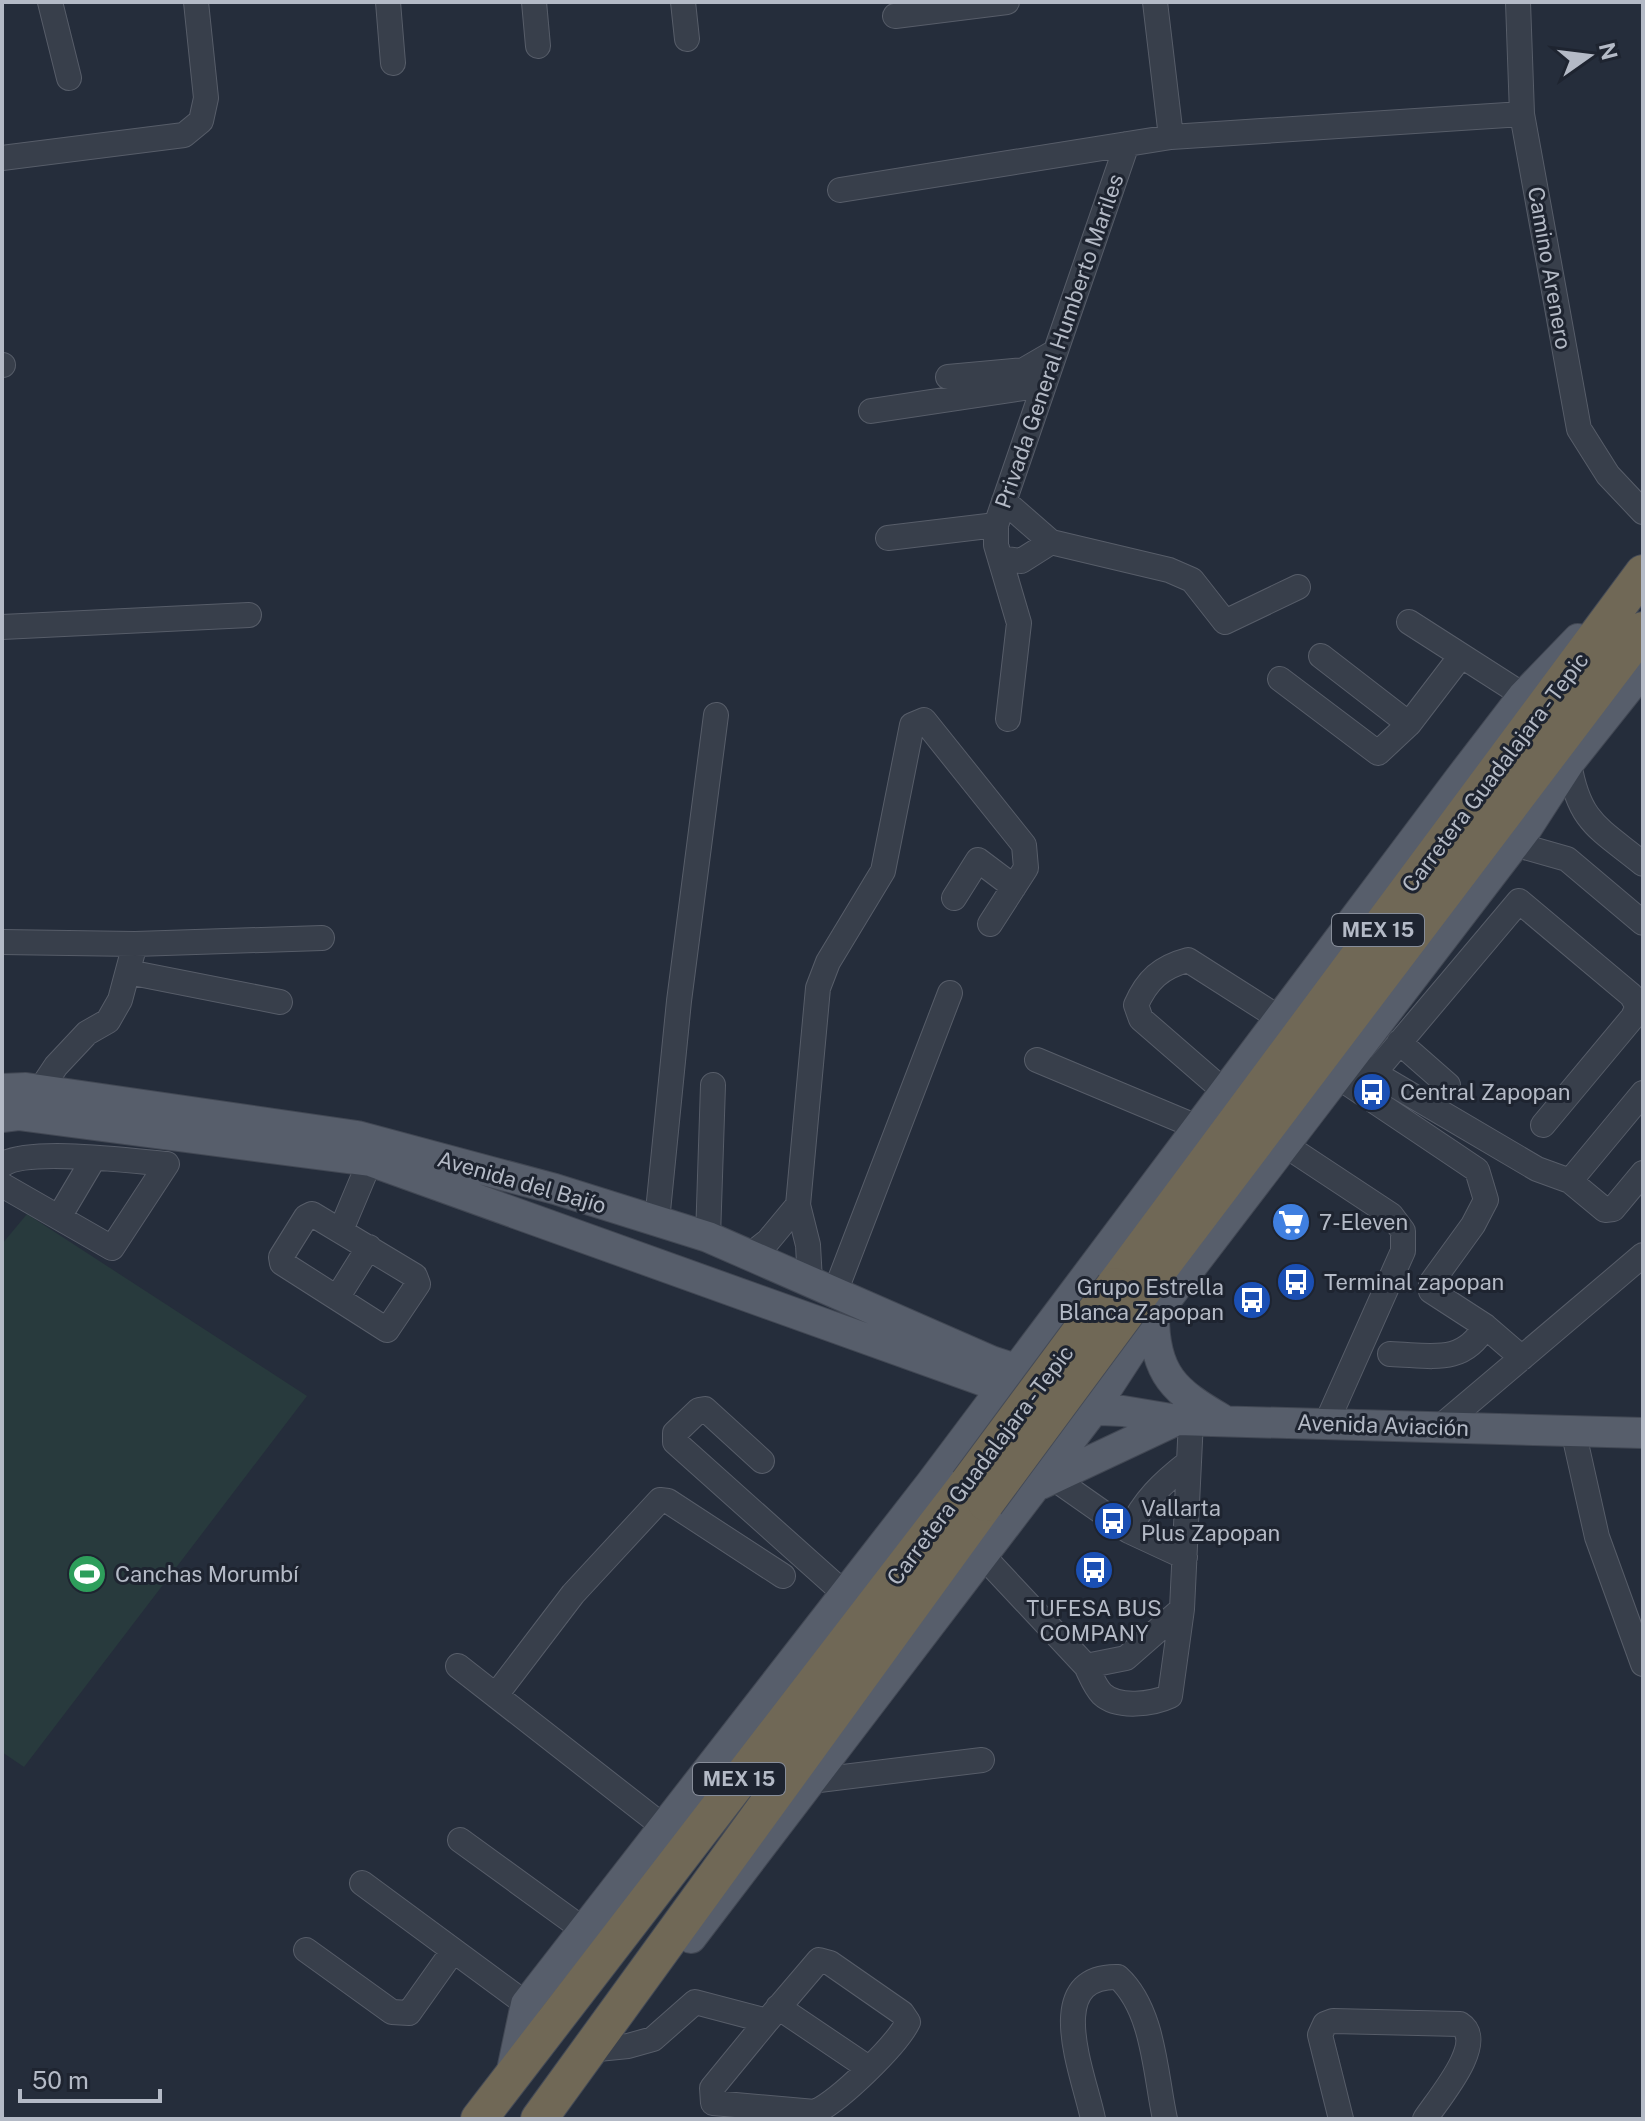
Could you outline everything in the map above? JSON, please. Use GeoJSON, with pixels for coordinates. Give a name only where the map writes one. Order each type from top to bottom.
{"type":"FeatureCollection","features":[{"type":"Feature","properties":{"kind":"highway","name":"Carretera Guadalajara - Tepic"},"geometry":{"type":"LineString","coordinates":[[539,2119],[977,1493],[1123,1293],[1533,702],[1643,572]]}},
{"type":"Feature","properties":{"kind":"highway","name":"Carretera Guadalajara - Tepic"},"geometry":{"type":"LineString","coordinates":[[1123,1293],[1643,630]]}},
{"type":"Feature","properties":{"kind":"highway","name":"Carretera Guadalajara - Tepic"},"geometry":{"type":"LineString","coordinates":[[479,2119],[977,1493]]}},
{"type":"Feature","properties":{"kind":"main road"},"geometry":{"type":"LineString","coordinates":[[511,2075],[526,2004],[1008,1380],[1123,1293],[1285,1145],[1354,1069],[1569,763],[1643,670]]}},
{"type":"Feature","properties":{"kind":"main road"},"geometry":{"type":"LineString","coordinates":[[593,2043],[632,2015],[990,1547],[1106,1405],[1123,1293],[1197,1127],[1279,1018],[1533,702]]}},
{"type":"Feature","properties":{"kind":"main road","name":"Avenida del Bajío"},"geometry":{"type":"LineString","coordinates":[[2,1089],[40,1090],[357,1136],[555,1189],[708,1237],[822,1288],[1008,1380]]}},
{"type":"Feature","properties":{"kind":"main road","name":"Avenida del Bajío"},"geometry":{"type":"LineString","coordinates":[[2,1117],[18,1115],[370,1161],[1008,1380]]}},
{"type":"Feature","properties":{"kind":"main road"},"geometry":{"type":"LineString","coordinates":[[1123,1293],[1180,1393],[1224,1420]]}},
{"type":"Feature","properties":{"kind":"main road","name":"Avenida Aviación"},"geometry":{"type":"LineString","coordinates":[[1008,1380],[1106,1405],[1184,1420],[1643,1433]]}},
{"type":"Feature","properties":{"kind":"main road"},"geometry":{"type":"LineString","coordinates":[[1042,1483],[1184,1420]]}},
{"type":"Feature","properties":{"kind":"main road"},"geometry":{"type":"LineString","coordinates":[[931,1483],[970,1473],[991,1481],[999,1489],[1005,1510],[990,1547]]}},
{"type":"Feature","properties":{"kind":"street"},"geometry":{"type":"LineString","coordinates":[[50,2],[69,78]]}},
{"type":"Feature","properties":{"kind":"street"},"geometry":{"type":"LineString","coordinates":[[2,158],[184,135],[201,121],[206,98],[196,2]]}},
{"type":"Feature","properties":{"kind":"street"},"geometry":{"type":"LineString","coordinates":[[388,2],[393,63]]}},
{"type":"Feature","properties":{"kind":"street"},"geometry":{"type":"LineString","coordinates":[[534,2],[538,46]]}},
{"type":"Feature","properties":{"kind":"street"},"geometry":{"type":"LineString","coordinates":[[683,2],[687,39]]}},
{"type":"Feature","properties":{"kind":"street"},"geometry":{"type":"LineString","coordinates":[[895,16],[1007,2]]}},
{"type":"Feature","properties":{"kind":"street"},"geometry":{"type":"LineString","coordinates":[[1155,2],[1171,137]]}},
{"type":"Feature","properties":{"kind":"street","name":"Camino Arenero"},"geometry":{"type":"LineString","coordinates":[[1518,2],[1522,114],[1579,429],[1608,475],[1643,512]]}},
{"type":"Feature","properties":{"kind":"street"},"geometry":{"type":"LineString","coordinates":[[840,190],[1171,137],[1522,114]]}},
{"type":"Feature","properties":{"kind":"street","name":"Privada General Humberto Mariles"},"geometry":{"type":"LineString","coordinates":[[888,538],[996,525],[1127,144]]}},
{"type":"Feature","properties":{"kind":"street"},"geometry":{"type":"LineString","coordinates":[[948,377],[1024,370],[1055,352]]}},
{"type":"Feature","properties":{"kind":"street"},"geometry":{"type":"LineString","coordinates":[[871,411],[1044,385]]}},
{"type":"Feature","properties":{"kind":"street"},"geometry":{"type":"LineString","coordinates":[[1004,501],[1051,542],[1169,570],[1192,580],[1225,622],[1298,587]]}},
{"type":"Feature","properties":{"kind":"street"},"geometry":{"type":"LineString","coordinates":[[996,525],[1000,558],[1019,623],[1008,719]]}},
{"type":"Feature","properties":{"kind":"street"},"geometry":{"type":"LineString","coordinates":[[1000,558],[1021,561],[1051,542]]}},
{"type":"Feature","properties":{"kind":"street"},"geometry":{"type":"LineString","coordinates":[[2,627],[249,615]]}},
{"type":"Feature","properties":{"kind":"street"},"geometry":{"type":"LineString","coordinates":[[1409,622],[1533,702]]}},
{"type":"Feature","properties":{"kind":"street"},"geometry":{"type":"LineString","coordinates":[[1321,656],[1409,724]]}},
{"type":"Feature","properties":{"kind":"street"},"geometry":{"type":"LineString","coordinates":[[1280,679],[1378,753],[1409,724],[1461,656]]}},
{"type":"Feature","properties":{"kind":"street"},"geometry":{"type":"LineString","coordinates":[[657,1221],[679,1001],[716,715]]}},
{"type":"Feature","properties":{"kind":"street"},"geometry":{"type":"LineString","coordinates":[[822,1288],[798,1205],[818,988],[828,962],[883,871],[912,725],[917,721],[924,720],[1024,845],[1026,868],[990,924]]}},
{"type":"Feature","properties":{"kind":"street"},"geometry":{"type":"LineString","coordinates":[[1569,763],[1574,792],[1590,823],[1643,864]]}},
{"type":"Feature","properties":{"kind":"street"},"geometry":{"type":"LineString","coordinates":[[1514,844],[1567,859],[1643,923]]}},
{"type":"Feature","properties":{"kind":"street"},"geometry":{"type":"LineString","coordinates":[[954,898],[978,860],[1014,887]]}},
{"type":"Feature","properties":{"kind":"street"},"geometry":{"type":"LineString","coordinates":[[1491,875],[1631,995],[1638,1006],[1633,1017],[1543,1125]]}},
{"type":"Feature","properties":{"kind":"street"},"geometry":{"type":"LineString","coordinates":[[1354,1069],[1399,1042],[1519,901]]}},
{"type":"Feature","properties":{"kind":"street"},"geometry":{"type":"LineString","coordinates":[[2,942],[135,944],[322,938]]}},
{"type":"Feature","properties":{"kind":"street"},"geometry":{"type":"LineString","coordinates":[[40,1090],[56,1066],[87,1033],[108,1021],[120,1000],[135,944]]}},
{"type":"Feature","properties":{"kind":"street"},"geometry":{"type":"LineString","coordinates":[[1224,1091],[1141,1019],[1136,1005],[1145,985],[1167,965],[1188,960],[1279,1018]]}},
{"type":"Feature","properties":{"kind":"street"},"geometry":{"type":"LineString","coordinates":[[128,972],[280,1002]]}},
{"type":"Feature","properties":{"kind":"street"},"geometry":{"type":"LineString","coordinates":[[822,1288],[950,993]]}},
{"type":"Feature","properties":{"kind":"street"},"geometry":{"type":"LineString","coordinates":[[1399,1042],[1448,1085],[1431,1105]]}},
{"type":"Feature","properties":{"kind":"street"},"geometry":{"type":"LineString","coordinates":[[1037,1060],[1197,1127]]}},
{"type":"Feature","properties":{"kind":"street"},"geometry":{"type":"LineString","coordinates":[[1354,1069],[1431,1105],[1537,1169],[1570,1181],[1609,1211],[1643,1173]]}},
{"type":"Feature","properties":{"kind":"street"},"geometry":{"type":"LineString","coordinates":[[1354,1069],[1477,1170],[1486,1200],[1473,1225],[1431,1283],[1431,1291],[1485,1326],[1522,1358]]}},
{"type":"Feature","properties":{"kind":"street"},"geometry":{"type":"LineString","coordinates":[[708,1237],[713,1085]]}},
{"type":"Feature","properties":{"kind":"street"},"geometry":{"type":"LineString","coordinates":[[1570,1181],[1643,1093]]}},
{"type":"Feature","properties":{"kind":"street"},"geometry":{"type":"LineString","coordinates":[[1285,1145],[1391,1215],[1403,1231],[1403,1251],[1326,1424]]}},
{"type":"Feature","properties":{"kind":"street"},"geometry":{"type":"LineString","coordinates":[[2,1165],[8,1161],[37,1158],[94,1158],[167,1164],[112,1248],[10,1189],[37,1158]]}},
{"type":"Feature","properties":{"kind":"street"},"geometry":{"type":"LineString","coordinates":[[59,1217],[94,1158]]}},
{"type":"Feature","properties":{"kind":"street"},"geometry":{"type":"LineString","coordinates":[[341,1230],[370,1161]]}},
{"type":"Feature","properties":{"kind":"street"},"geometry":{"type":"LineString","coordinates":[[749,1256],[798,1205]]}},
{"type":"Feature","properties":{"kind":"street"},"geometry":{"type":"LineString","coordinates":[[312,1214],[369,1247],[415,1276],[418,1284],[394,1325],[387,1330],[282,1263],[281,1257],[306,1217],[312,1214]]}},
{"type":"Feature","properties":{"kind":"street"},"geometry":{"type":"LineString","coordinates":[[337,1298],[369,1247]]}},
{"type":"Feature","properties":{"kind":"street"},"geometry":{"type":"LineString","coordinates":[[1439,1428],[1643,1255]]}},
{"type":"Feature","properties":{"kind":"street"},"geometry":{"type":"LineString","coordinates":[[1390,1354],[1455,1355],[1474,1344],[1485,1326]]}},
{"type":"Feature","properties":{"kind":"street"},"geometry":{"type":"LineString","coordinates":[[762,1461],[705,1409],[699,1410],[675,1433],[675,1442],[845,1594]]}},
{"type":"Feature","properties":{"kind":"street"},"geometry":{"type":"LineString","coordinates":[[990,1547],[1086,1666],[1096,1687],[1113,1702],[1156,1703],[1170,1696],[1182,1609],[1185,1557],[1189,1462],[1184,1420]]}},
{"type":"Feature","properties":{"kind":"street"},"geometry":{"type":"LineString","coordinates":[[1573,1430],[1597,1537],[1643,1664]]}},
{"type":"Feature","properties":{"kind":"street"},"geometry":{"type":"LineString","coordinates":[[1129,1531],[1155,1488],[1189,1462]]}},
{"type":"Feature","properties":{"kind":"street"},"geometry":{"type":"LineString","coordinates":[[1042,1483],[1129,1531],[1185,1557]]}},
{"type":"Feature","properties":{"kind":"street"},"geometry":{"type":"LineString","coordinates":[[496,1695],[573,1594],[660,1500],[668,1501],[783,1576]]}},
{"type":"Feature","properties":{"kind":"street"},"geometry":{"type":"LineString","coordinates":[[1086,1666],[1126,1658],[1182,1609]]}},
{"type":"Feature","properties":{"kind":"street"},"geometry":{"type":"LineString","coordinates":[[458,1666],[664,1827]]}},
{"type":"Feature","properties":{"kind":"street"},"geometry":{"type":"LineString","coordinates":[[811,1781],[982,1760]]}},
{"type":"Feature","properties":{"kind":"street"},"geometry":{"type":"LineString","coordinates":[[460,1840],[584,1930]]}},
{"type":"Feature","properties":{"kind":"street"},"geometry":{"type":"LineString","coordinates":[[362,1883],[526,2004]]}},
{"type":"Feature","properties":{"kind":"street"},"geometry":{"type":"LineString","coordinates":[[306,1950],[392,2012],[409,2013],[453,1951]]}},
{"type":"Feature","properties":{"kind":"street"},"geometry":{"type":"LineString","coordinates":[[819,1960],[830,1963],[902,2013],[908,2022],[903,2032],[867,2067],[825,2107],[815,2112],[713,2103],[712,2088],[773,2014],[819,1960]]}},
{"type":"Feature","properties":{"kind":"street"},"geometry":{"type":"LineString","coordinates":[[1093,2119],[1071,2017],[1075,1996],[1087,1984],[1101,1977],[1118,1977],[1134,1992],[1142,2010],[1164,2119]]}},
{"type":"Feature","properties":{"kind":"street"},"geometry":{"type":"LineString","coordinates":[[593,2043],[628,2046],[653,2039],[695,2002],[773,2014],[867,2067]]}},
{"type":"Feature","properties":{"kind":"street"},"geometry":{"type":"LineString","coordinates":[[1341,2119],[1320,2035],[1325,2024],[1333,2021],[1460,2024],[1469,2034],[1470,2049],[1425,2119]]}},
{"type":"Feature","properties":{"kind":"shaded area","name":"Canchas Morumbí"},"geometry":{"type":"Polygon","coordinates":[[[27,1214],[307,1396],[24,1767],[2,1752],[2,1244],[27,1214]]]}},
{"type":"Feature","properties":{"kind":"place","name":"Central Zapopan"},"geometry":{"type":"Point","coordinates":[1372,1092]}},
{"type":"Feature","properties":{"kind":"place","name":"7-Eleven"},"geometry":{"type":"Point","coordinates":[1291,1222]}},
{"type":"Feature","properties":{"kind":"place","name":"Terminal zapopan"},"geometry":{"type":"Point","coordinates":[1296,1282]}},
{"type":"Feature","properties":{"kind":"place","name":"Grupo Estrella Blanca Zapopan"},"geometry":{"type":"Point","coordinates":[1252,1300]}},
{"type":"Feature","properties":{"kind":"place","name":"Vallarta Plus Zapopan"},"geometry":{"type":"Point","coordinates":[1113,1521]}},
{"type":"Feature","properties":{"kind":"place","name":"TUFESA BUS COMPANY"},"geometry":{"type":"Point","coordinates":[1094,1570]}},
{"type":"Feature","properties":{"kind":"place","name":"Canchas Morumbí"},"geometry":{"type":"Point","coordinates":[87,1574]}}]}
